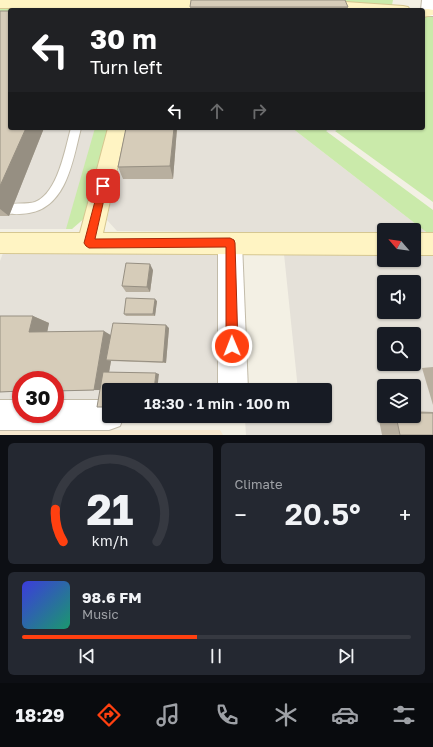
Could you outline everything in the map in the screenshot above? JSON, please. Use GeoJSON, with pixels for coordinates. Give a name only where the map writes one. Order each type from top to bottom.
{"type":"FeatureCollection","features":[{"type":"Feature","properties":{"kind":"street"},"geometry":{"type":"LineString","coordinates":[[0,4],[145,7],[232,4]]}},
{"type":"Feature","properties":{"kind":"street"},"geometry":{"type":"LineString","coordinates":[[303,4],[347,5],[381,8]]}},
{"type":"Feature","properties":{"kind":"street"},"geometry":{"type":"LineString","coordinates":[[89,243],[117,130]]}},
{"type":"Feature","properties":{"kind":"street"},"geometry":{"type":"LineString","coordinates":[[0,242],[377,244]]}},
{"type":"Feature","properties":{"kind":"street"},"geometry":{"type":"LineString","coordinates":[[230,243],[233,383]]}},
{"type":"Feature","properties":{"kind":"street"},"geometry":{"type":"LineString","coordinates":[[421,244],[433,244]]}},
{"type":"Feature","properties":{"kind":"street"},"geometry":{"type":"LineString","coordinates":[[0,415],[102,415]]}},
{"type":"Feature","properties":{"kind":"lane"},"geometry":{"type":"LineString","coordinates":[[11,209],[28,209],[38,206],[47,200],[54,192],[75,130]]}},
{"type":"Feature","properties":{"kind":"shaded area"},"geometry":{"type":"Polygon","coordinates":[[[0,7],[45,8],[8,8],[8,130],[108,130],[72,229],[0,229],[0,7]]]}},
{"type":"Feature","properties":{"kind":"shaded area"},"geometry":{"type":"Polygon","coordinates":[[[126,130],[295,130],[415,223],[377,223],[377,234],[117,231],[107,220],[126,130]]]}},
{"type":"Feature","properties":{"kind":"shaded area"},"geometry":{"type":"Polygon","coordinates":[[[421,228],[430,235],[421,235],[421,228]]]}},
{"type":"Feature","properties":{"kind":"shaded area"},"geometry":{"type":"Polygon","coordinates":[[[3,253],[217,254],[221,262],[224,383],[102,383],[102,402],[64,402],[64,371],[12,371],[12,402],[0,402],[0,261],[3,253]]]}},
{"type":"Feature","properties":{"kind":"shaded area"},"geometry":{"type":"Polygon","coordinates":[[[284,254],[377,255],[377,267],[421,267],[421,255],[433,255],[433,435],[246,435],[245,423],[332,423],[332,383],[297,383],[284,254]]]}},
{"type":"Feature","properties":{"kind":"shaded area"},"geometry":{"type":"Polygon","coordinates":[[[0,430],[220,430],[223,435],[0,435],[0,430]]]}},
{"type":"Feature","properties":{"kind":"green space"},"geometry":{"type":"Polygon","coordinates":[[[219,0],[393,0],[392,5],[337,1],[219,0]]]}},
{"type":"Feature","properties":{"kind":"green space"},"geometry":{"type":"Polygon","coordinates":[[[0,7],[131,8],[8,8],[8,17],[0,17],[0,7]]]}},
{"type":"Feature","properties":{"kind":"green space"},"geometry":{"type":"Polygon","coordinates":[[[425,15],[433,16],[433,202],[335,131],[425,130],[425,15]]]}},
{"type":"Feature","properties":{"kind":"green space"},"geometry":{"type":"Polygon","coordinates":[[[94,130],[108,130],[87,216],[72,229],[66,229],[94,130]]]}},
{"type":"Feature","properties":{"kind":"green space"},"geometry":{"type":"Polygon","coordinates":[[[295,130],[328,130],[326,131],[433,210],[433,235],[430,235],[421,228],[421,223],[415,223],[295,130]]]}},
{"type":"Feature","properties":{"kind":"building"},"geometry":{"type":"Polygon","coordinates":[[[191,0],[345,0],[348,7],[190,7],[191,0]]]}},
{"type":"Feature","properties":{"kind":"building"},"geometry":{"type":"Polygon","coordinates":[[[0,11],[8,11],[8,130],[25,130],[0,186],[0,11]]]}},
{"type":"Feature","properties":{"kind":"building"},"geometry":{"type":"Polygon","coordinates":[[[126,130],[174,130],[170,166],[118,167],[126,130]]]}},
{"type":"Feature","properties":{"kind":"building"},"geometry":{"type":"Polygon","coordinates":[[[126,263],[150,264],[147,287],[122,286],[126,263]]]}},
{"type":"Feature","properties":{"kind":"building"},"geometry":{"type":"Polygon","coordinates":[[[126,298],[155,299],[153,314],[124,314],[126,298]]]}},
{"type":"Feature","properties":{"kind":"building"},"geometry":{"type":"Polygon","coordinates":[[[0,316],[33,316],[29,332],[104,331],[94,390],[64,391],[64,371],[12,371],[12,391],[0,392],[0,316]]]}},
{"type":"Feature","properties":{"kind":"building"},"geometry":{"type":"Polygon","coordinates":[[[113,323],[166,325],[163,362],[106,360],[113,323]]]}},
{"type":"Feature","properties":{"kind":"building"},"geometry":{"type":"Polygon","coordinates":[[[103,372],[156,373],[155,383],[102,383],[102,407],[97,407],[103,372]]]}},
{"type":"Feature","properties":{"kind":"building"},"geometry":{"type":"Polygon","coordinates":[[[421,413],[433,413],[433,435],[400,435],[397,423],[421,423],[421,413]]]}},
{"type":"Feature","properties":{"kind":"route"},"geometry":{"type":"LineString","coordinates":[[103,186],[89,243],[230,243],[232,346]]}}]}
